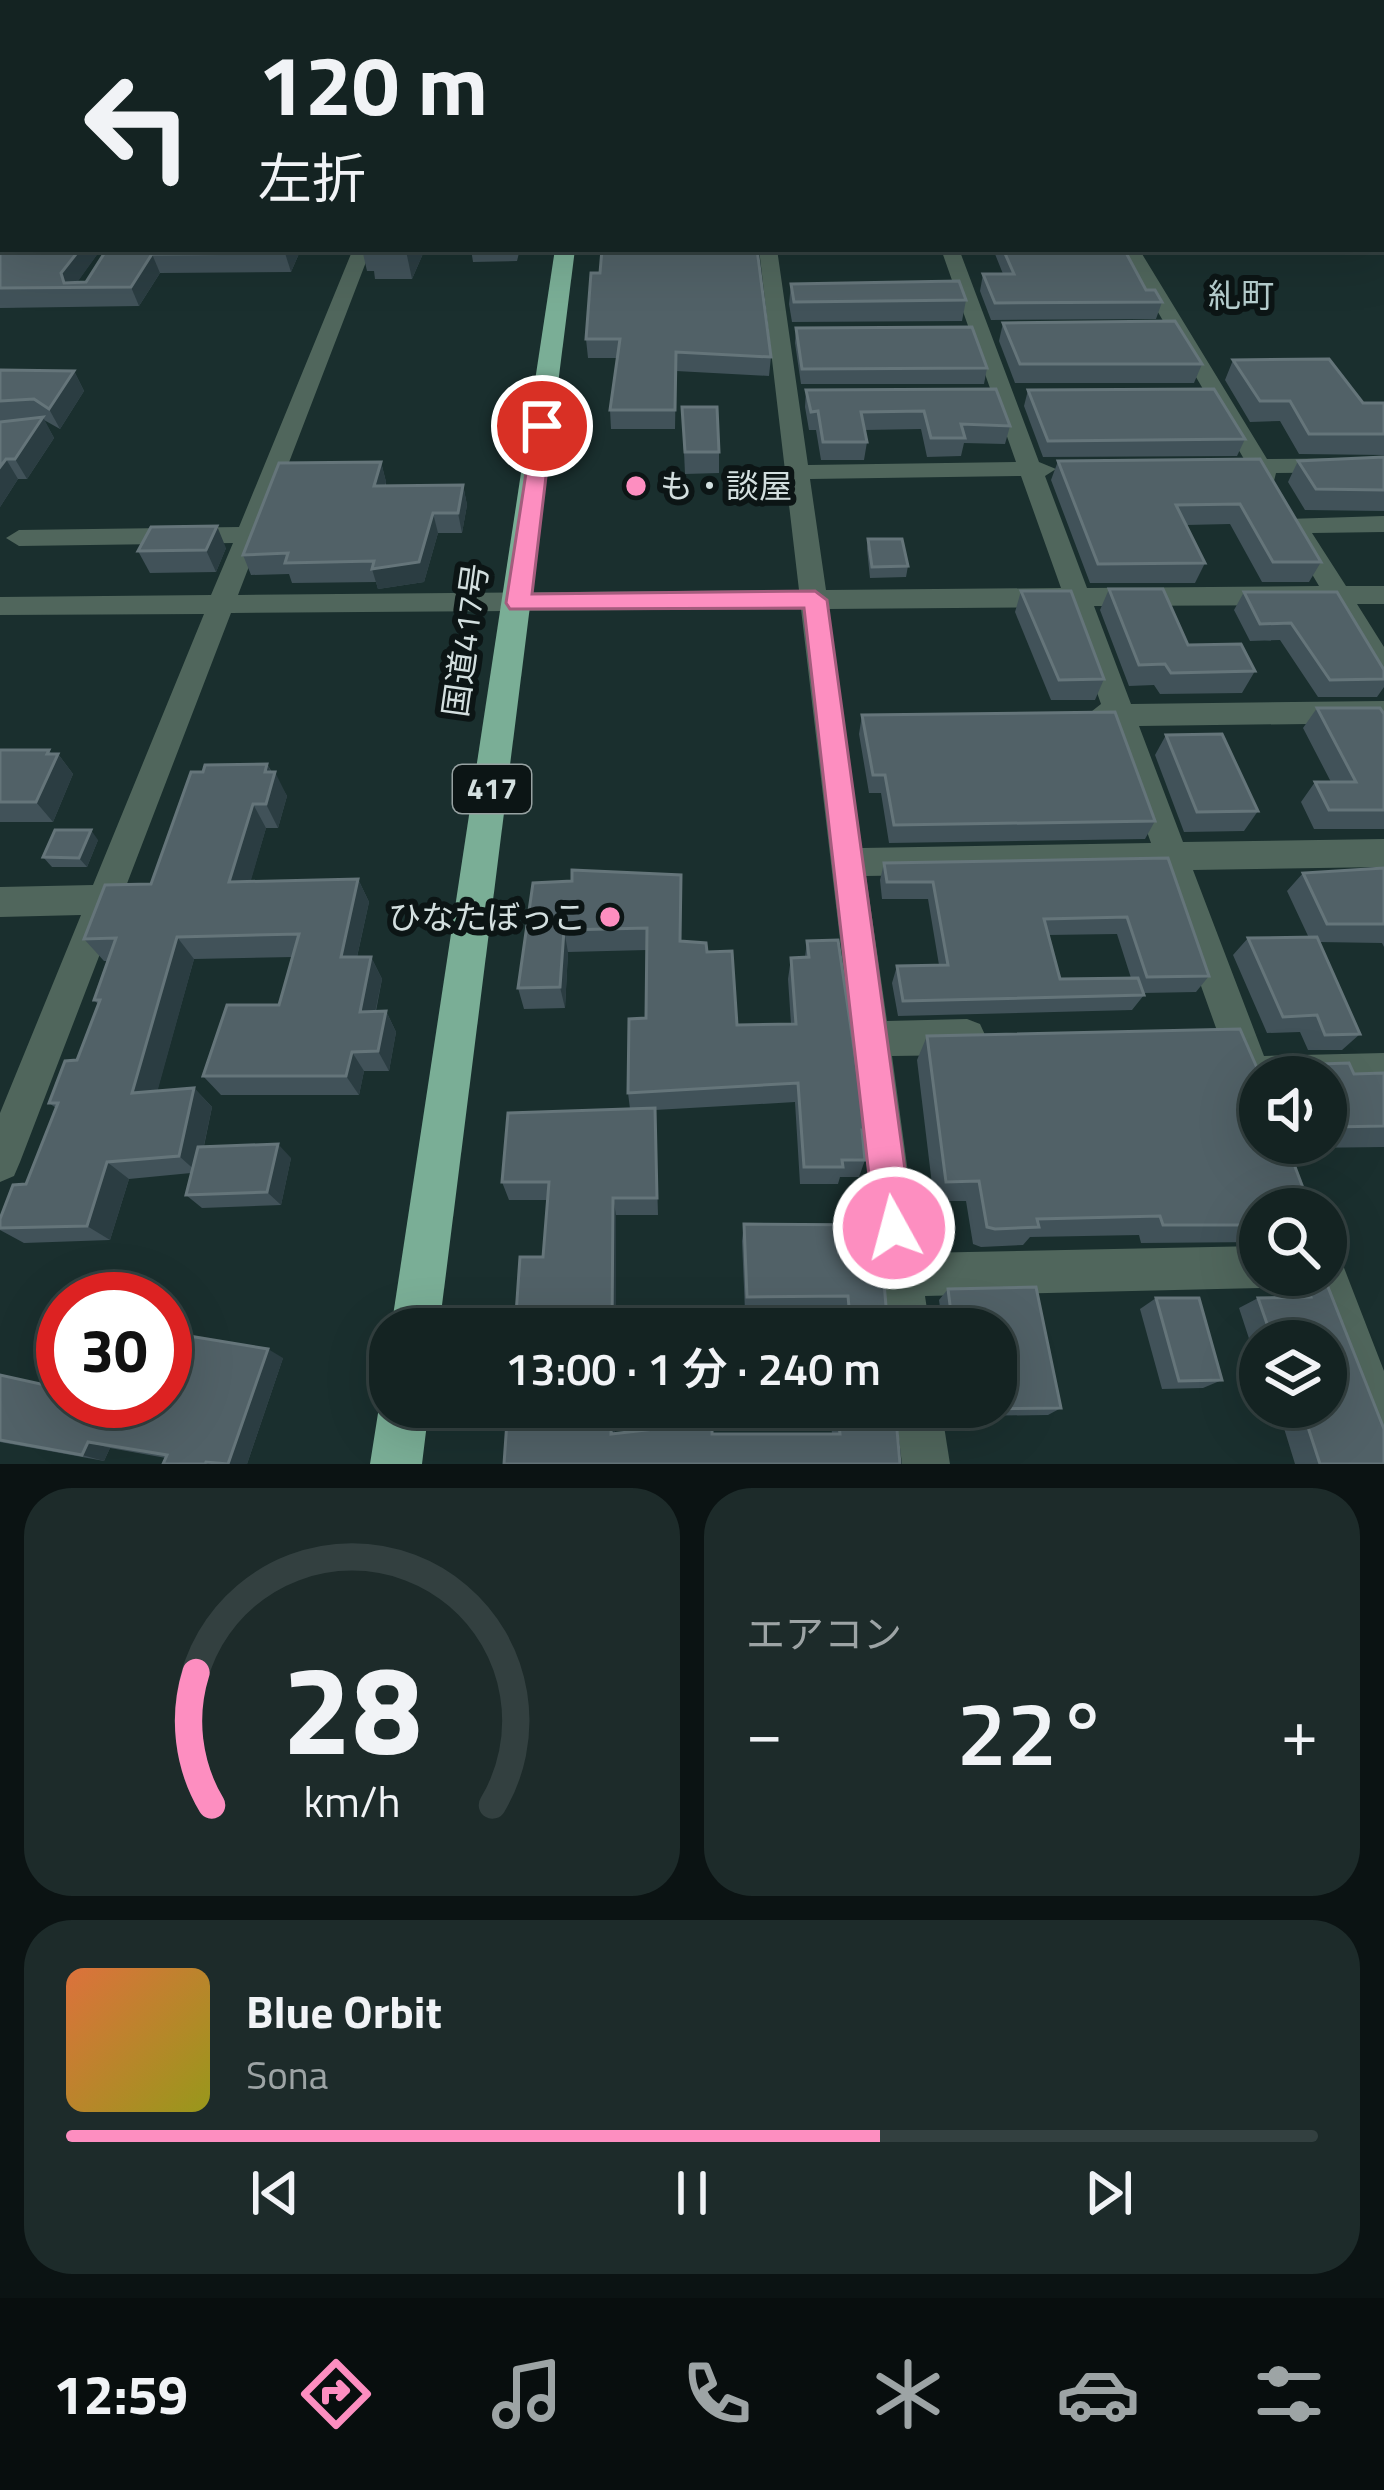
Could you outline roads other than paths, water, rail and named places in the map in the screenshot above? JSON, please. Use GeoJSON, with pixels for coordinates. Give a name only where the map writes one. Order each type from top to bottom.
{"type":"FeatureCollection","features":[{"type":"Feature","properties":{"kind":"highway","name":"国道417号"},"geometry":{"type":"LineString","coordinates":[[418,1308],[565,252]]}},
{"type":"Feature","properties":{"kind":"highway"},"geometry":{"type":"LineString","coordinates":[[396,1464],[401,1428]]}},
{"type":"Feature","properties":{"kind":"street"},"geometry":{"type":"LineString","coordinates":[[0,1162],[361,252]]}},
{"type":"Feature","properties":{"kind":"street"},"geometry":{"type":"LineString","coordinates":[[769,252],[800,396],[798,472],[815,600],[841,718],[848,862],[905,1308]]}},
{"type":"Feature","properties":{"kind":"street"},"geometry":{"type":"LineString","coordinates":[[951,252],[1245,1056]]}},
{"type":"Feature","properties":{"kind":"street"},"geometry":{"type":"LineString","coordinates":[[1131,252],[1167,329],[1205,394],[1260,466],[1384,671]]}},
{"type":"Feature","properties":{"kind":"street"},"geometry":{"type":"LineString","coordinates":[[1191,467],[1384,465]]}},
{"type":"Feature","properties":{"kind":"street"},"geometry":{"type":"LineString","coordinates":[[798,472],[1076,468]]}},
{"type":"Feature","properties":{"kind":"street"},"geometry":{"type":"LineString","coordinates":[[1296,525],[1384,524]]}},
{"type":"Feature","properties":{"kind":"street"},"geometry":{"type":"LineString","coordinates":[[19,538],[248,536]]}},
{"type":"Feature","properties":{"kind":"street"},"geometry":{"type":"LineString","coordinates":[[0,606],[1384,595]]}},
{"type":"Feature","properties":{"kind":"street"},"geometry":{"type":"LineString","coordinates":[[1074,715],[1384,712]]}},
{"type":"Feature","properties":{"kind":"street"},"geometry":{"type":"LineString","coordinates":[[848,862],[1384,853]]}},
{"type":"Feature","properties":{"kind":"street"},"geometry":{"type":"LineString","coordinates":[[0,902],[104,900]]}},
{"type":"Feature","properties":{"kind":"street"},"geometry":{"type":"LineString","coordinates":[[1190,1031],[1235,1030]]}},
{"type":"Feature","properties":{"kind":"street"},"geometry":{"type":"LineString","coordinates":[[871,1039],[1007,1036]]}},
{"type":"Feature","properties":{"kind":"street"},"geometry":{"type":"LineString","coordinates":[[1347,1076],[1384,1072]]}},
{"type":"Feature","properties":{"kind":"street"},"geometry":{"type":"LineString","coordinates":[[900,1275],[1239,1267]]}},
{"type":"Feature","properties":{"kind":"street"},"geometry":{"type":"LineString","coordinates":[[1334,1296],[1384,1432]]}},
{"type":"Feature","properties":{"kind":"street"},"geometry":{"type":"LineString","coordinates":[[921,1428],[926,1464]]}},
{"type":"Feature","properties":{"kind":"place","name":"も・談屋"},"geometry":{"type":"Point","coordinates":[636,486]}},
{"type":"Feature","properties":{"kind":"place","name":"ひなたぼっこ"},"geometry":{"type":"Point","coordinates":[610,917]}},
{"type":"Feature","properties":{"kind":"district","name":"糺町"},"geometry":{"type":"Point","coordinates":[1241,295]}}]}
